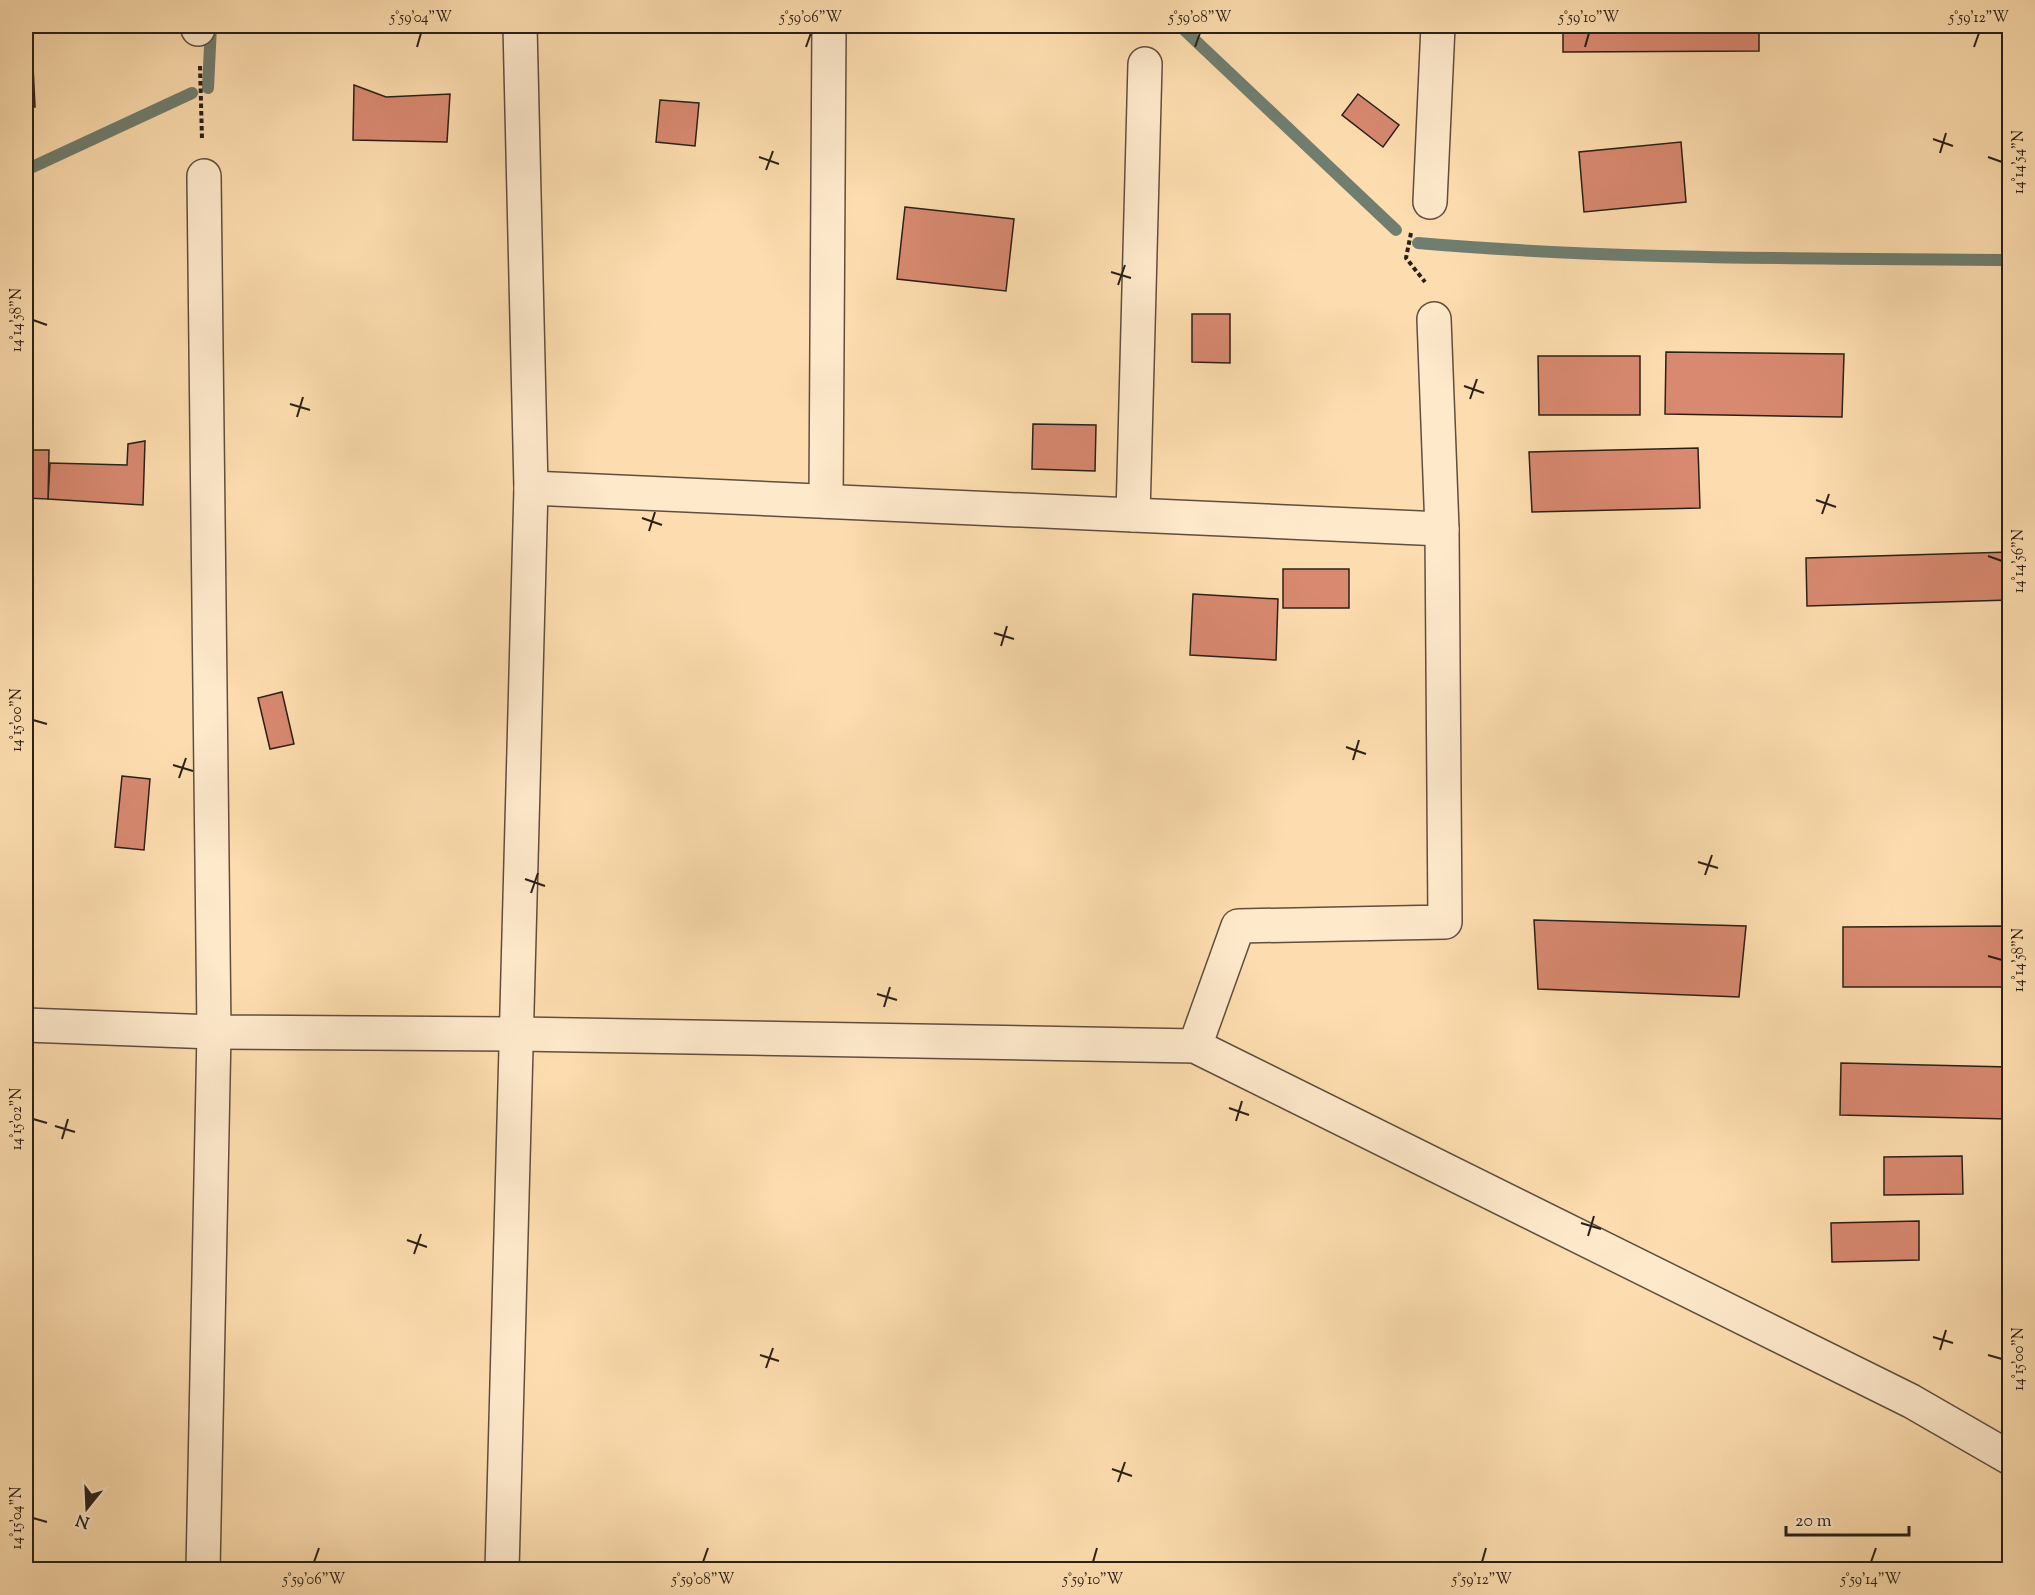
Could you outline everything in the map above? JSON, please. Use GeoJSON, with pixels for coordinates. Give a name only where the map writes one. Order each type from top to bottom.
{"type":"FeatureCollection","features":[{"type":"Feature","properties":{"kind":"street"},"geometry":{"type":"LineString","coordinates":[[502,1569],[531,488],[520,26]]}},
{"type":"Feature","properties":{"kind":"street"},"geometry":{"type":"LineString","coordinates":[[826,501],[829,26]]}},
{"type":"Feature","properties":{"kind":"street"},"geometry":{"type":"LineString","coordinates":[[1430,202],[1438,26]]}},
{"type":"Feature","properties":{"kind":"street"},"geometry":{"type":"LineString","coordinates":[[1133,515],[1145,64]]}},
{"type":"Feature","properties":{"kind":"street"},"geometry":{"type":"LineString","coordinates":[[203,1569],[214,1032],[204,176]]}},
{"type":"Feature","properties":{"kind":"street"},"geometry":{"type":"LineString","coordinates":[[1195,1046],[1238,926],[1445,922],[1442,529],[1434,319]]}},
{"type":"Feature","properties":{"kind":"street"},"geometry":{"type":"LineString","coordinates":[[531,488],[1442,529]]}},
{"type":"Feature","properties":{"kind":"street"},"geometry":{"type":"LineString","coordinates":[[26,1025],[214,1032],[518,1034],[1195,1046],[1900,1396],[2010,1458]]}},
{"type":"Feature","properties":{"kind":"path"},"geometry":{"type":"LineString","coordinates":[[198,27],[204,176]]}},
{"type":"Feature","properties":{"kind":"path"},"geometry":{"type":"LineString","coordinates":[[1430,202],[1412,226],[1406,258],[1427,284],[1434,319]]}},
{"type":"Feature","properties":{"kind":"building"},"geometry":{"type":"Polygon","coordinates":[[[26,26],[31,26],[35,107],[26,106],[26,26]]]}},
{"type":"Feature","properties":{"kind":"building"},"geometry":{"type":"Polygon","coordinates":[[[1563,26],[1759,26],[1759,51],[1563,52],[1563,26]]]}},
{"type":"Feature","properties":{"kind":"building"},"geometry":{"type":"Polygon","coordinates":[[[354,85],[386,97],[450,94],[447,142],[353,140],[354,85]]]}},
{"type":"Feature","properties":{"kind":"building"},"geometry":{"type":"Polygon","coordinates":[[[1358,94],[1399,125],[1383,147],[1342,115],[1358,94]]]}},
{"type":"Feature","properties":{"kind":"building"},"geometry":{"type":"Polygon","coordinates":[[[660,100],[699,103],[695,146],[656,142],[660,100]]]}},
{"type":"Feature","properties":{"kind":"building"},"geometry":{"type":"Polygon","coordinates":[[[1681,142],[1686,202],[1584,212],[1579,152],[1681,142]]]}},
{"type":"Feature","properties":{"kind":"building"},"geometry":{"type":"Polygon","coordinates":[[[905,207],[1014,219],[1006,291],[897,279],[905,207]]]}},
{"type":"Feature","properties":{"kind":"building"},"geometry":{"type":"Polygon","coordinates":[[[1192,314],[1230,314],[1230,363],[1192,362],[1192,314]]]}},
{"type":"Feature","properties":{"kind":"building"},"geometry":{"type":"Polygon","coordinates":[[[1666,352],[1844,354],[1842,417],[1665,414],[1666,352]]]}},
{"type":"Feature","properties":{"kind":"building"},"geometry":{"type":"Polygon","coordinates":[[[1538,356],[1640,356],[1640,415],[1539,415],[1538,356]]]}},
{"type":"Feature","properties":{"kind":"building"},"geometry":{"type":"Polygon","coordinates":[[[1033,424],[1096,425],[1095,471],[1032,469],[1033,424]]]}},
{"type":"Feature","properties":{"kind":"building"},"geometry":{"type":"Polygon","coordinates":[[[145,441],[143,505],[48,499],[50,463],[127,465],[128,444],[145,441]]]}},
{"type":"Feature","properties":{"kind":"building"},"geometry":{"type":"Polygon","coordinates":[[[1698,448],[1700,508],[1532,512],[1529,452],[1698,448]]]}},
{"type":"Feature","properties":{"kind":"building"},"geometry":{"type":"Polygon","coordinates":[[[26,450],[49,450],[48,499],[26,498],[26,450]]]}},
{"type":"Feature","properties":{"kind":"building"},"geometry":{"type":"Polygon","coordinates":[[[2010,552],[2010,600],[1807,606],[1806,558],[2010,552]]]}},
{"type":"Feature","properties":{"kind":"building"},"geometry":{"type":"Polygon","coordinates":[[[1283,569],[1349,569],[1349,608],[1283,608],[1283,569]]]}},
{"type":"Feature","properties":{"kind":"building"},"geometry":{"type":"Polygon","coordinates":[[[1193,594],[1278,599],[1276,660],[1190,655],[1193,594]]]}},
{"type":"Feature","properties":{"kind":"building"},"geometry":{"type":"Polygon","coordinates":[[[282,692],[294,744],[270,749],[258,698],[282,692]]]}},
{"type":"Feature","properties":{"kind":"building"},"geometry":{"type":"Polygon","coordinates":[[[122,776],[150,779],[144,850],[115,847],[122,776]]]}},
{"type":"Feature","properties":{"kind":"building"},"geometry":{"type":"Polygon","coordinates":[[[1534,920],[1746,926],[1739,997],[1538,989],[1534,920]]]}},
{"type":"Feature","properties":{"kind":"building"},"geometry":{"type":"Polygon","coordinates":[[[2008,926],[2009,987],[1843,987],[1843,927],[2008,926]]]}},
{"type":"Feature","properties":{"kind":"building"},"geometry":{"type":"Polygon","coordinates":[[[1841,1063],[2009,1067],[2008,1119],[1840,1115],[1841,1063]]]}},
{"type":"Feature","properties":{"kind":"building"},"geometry":{"type":"Polygon","coordinates":[[[1962,1156],[1963,1194],[1884,1195],[1884,1157],[1962,1156]]]}},
{"type":"Feature","properties":{"kind":"building"},"geometry":{"type":"Polygon","coordinates":[[[1919,1221],[1919,1260],[1832,1262],[1831,1223],[1919,1221]]]}},
{"type":"Feature","properties":{"kind":"waterway"},"geometry":{"type":"LineString","coordinates":[[208,88],[211,26]]}},
{"type":"Feature","properties":{"kind":"waterway"},"geometry":{"type":"LineString","coordinates":[[1180,26],[1396,230]]}},
{"type":"Feature","properties":{"kind":"waterway"},"geometry":{"type":"LineString","coordinates":[[26,170],[192,93]]}},
{"type":"Feature","properties":{"kind":"waterway"},"geometry":{"type":"LineString","coordinates":[[1418,243],[1566,253],[2010,260]]}}]}
